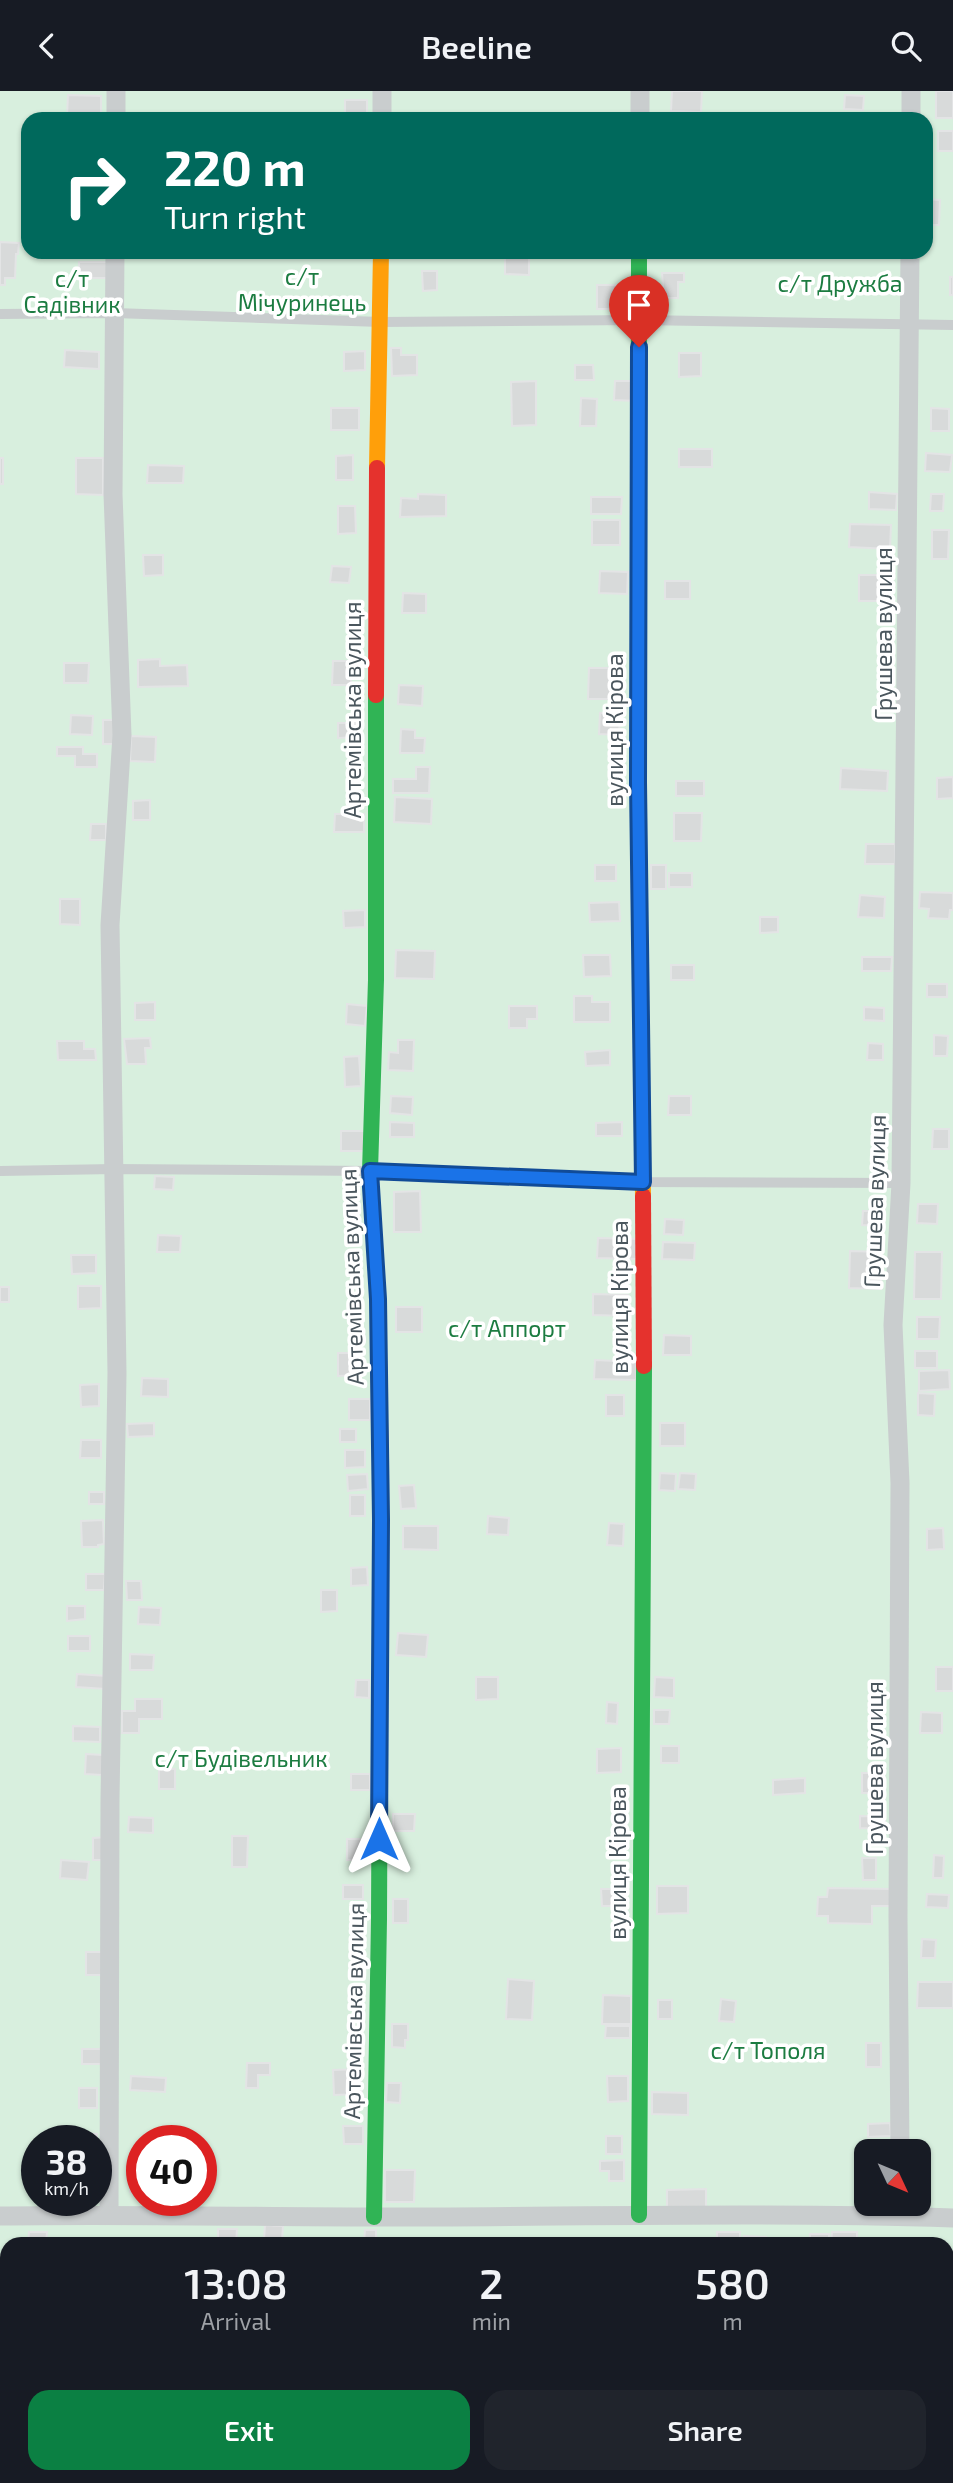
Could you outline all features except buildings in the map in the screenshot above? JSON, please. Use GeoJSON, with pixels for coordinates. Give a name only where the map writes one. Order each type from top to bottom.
{"type":"FeatureCollection","features":[{"type":"Feature","properties":{"kind":"street"},"geometry":{"type":"LineString","coordinates":[[116,91],[116,112]]}},
{"type":"Feature","properties":{"kind":"street"},"geometry":{"type":"LineString","coordinates":[[382,91],[382,112]]}},
{"type":"Feature","properties":{"kind":"street"},"geometry":{"type":"LineString","coordinates":[[640,91],[640,112]]}},
{"type":"Feature","properties":{"kind":"street"},"geometry":{"type":"LineString","coordinates":[[911,91],[911,112]]}},
{"type":"Feature","properties":{"kind":"street"},"geometry":{"type":"LineString","coordinates":[[109,2125],[110,1800],[117,1373],[110,925],[122,735],[113,494],[115,259]]}},
{"type":"Feature","properties":{"kind":"street","name":"Артемівська вулиця"},"geometry":{"type":"LineString","coordinates":[[374,2217],[381,1520],[378,1299],[370,1171],[376,980],[376,553],[381,259]]}},
{"type":"Feature","properties":{"kind":"street","name":"вулиця Кірова"},"geometry":{"type":"LineString","coordinates":[[639,259],[638,782],[643,1182],[639,2215]]}},
{"type":"Feature","properties":{"kind":"street","name":"Грушева вулиця"},"geometry":{"type":"LineString","coordinates":[[900,2139],[900,1483],[893,1325],[901,1183],[910,259]]}},
{"type":"Feature","properties":{"kind":"street"},"geometry":{"type":"LineString","coordinates":[[112,2214],[374,2217],[854,2211]]}},
{"type":"Feature","properties":{"kind":"street"},"geometry":{"type":"LineString","coordinates":[[931,2215],[953,2218]]}},
{"type":"Feature","properties":{"kind":"street"},"geometry":{"type":"LineString","coordinates":[[0,2216],[21,2216]]}},
{"type":"Feature","properties":{"kind":"lane"},"geometry":{"type":"LineString","coordinates":[[0,314],[114,313],[381,322],[639,320],[953,325]]}},
{"type":"Feature","properties":{"kind":"lane"},"geometry":{"type":"LineString","coordinates":[[0,1171],[370,1171],[643,1182],[901,1183]]}},
{"type":"Feature","properties":{"kind":"green space"},"geometry":{"type":"Polygon","coordinates":[[[0,91],[953,91],[953,2237],[0,2237],[0,91]]]}},
{"type":"Feature","properties":{"kind":"traffic: fast"},"geometry":{"type":"LineString","coordinates":[[638,780],[639,259]]}},
{"type":"Feature","properties":{"kind":"traffic: fast"},"geometry":{"type":"LineString","coordinates":[[374,1237],[370,1171],[376,980],[376,695]]}},
{"type":"Feature","properties":{"kind":"traffic: fast"},"geometry":{"type":"LineString","coordinates":[[639,2215],[644,1366]]}},
{"type":"Feature","properties":{"kind":"traffic: fast"},"geometry":{"type":"LineString","coordinates":[[374,2217],[379,1919],[381,1484]]}},
{"type":"Feature","properties":{"kind":"traffic: slow"},"geometry":{"type":"LineString","coordinates":[[377,468],[381,259]]}},
{"type":"Feature","properties":{"kind":"traffic: slow"},"geometry":{"type":"LineString","coordinates":[[638,780],[643,1196]]}},
{"type":"Feature","properties":{"kind":"traffic: jam"},"geometry":{"type":"LineString","coordinates":[[376,695],[377,468]]}},
{"type":"Feature","properties":{"kind":"traffic: jam"},"geometry":{"type":"LineString","coordinates":[[643,1196],[644,1366]]}},
{"type":"Feature","properties":{"kind":"traffic: jam"},"geometry":{"type":"LineString","coordinates":[[374,1237],[378,1299],[381,1484]]}},
{"type":"Feature","properties":{"kind":"route"},"geometry":{"type":"LineString","coordinates":[[379,1839],[381,1520],[378,1299],[370,1171],[643,1182],[638,782],[639,347]]}},
{"type":"Feature","properties":{"kind":"park label","name":"с/т Дружба"},"geometry":{"type":"Point","coordinates":[840,283]}},
{"type":"Feature","properties":{"kind":"park label","name":"с/т Мічуринець"},"geometry":{"type":"Point","coordinates":[302,289]}},
{"type":"Feature","properties":{"kind":"park label","name":"с/т Садівник"},"geometry":{"type":"Point","coordinates":[72,291]}},
{"type":"Feature","properties":{"kind":"park label","name":"с/т Аппорт"},"geometry":{"type":"Point","coordinates":[507,1328]}},
{"type":"Feature","properties":{"kind":"park label","name":"с/т Будівельник"},"geometry":{"type":"Point","coordinates":[241,1758]}},
{"type":"Feature","properties":{"kind":"park label","name":"с/т Тополя"},"geometry":{"type":"Point","coordinates":[768,2050]}}]}
